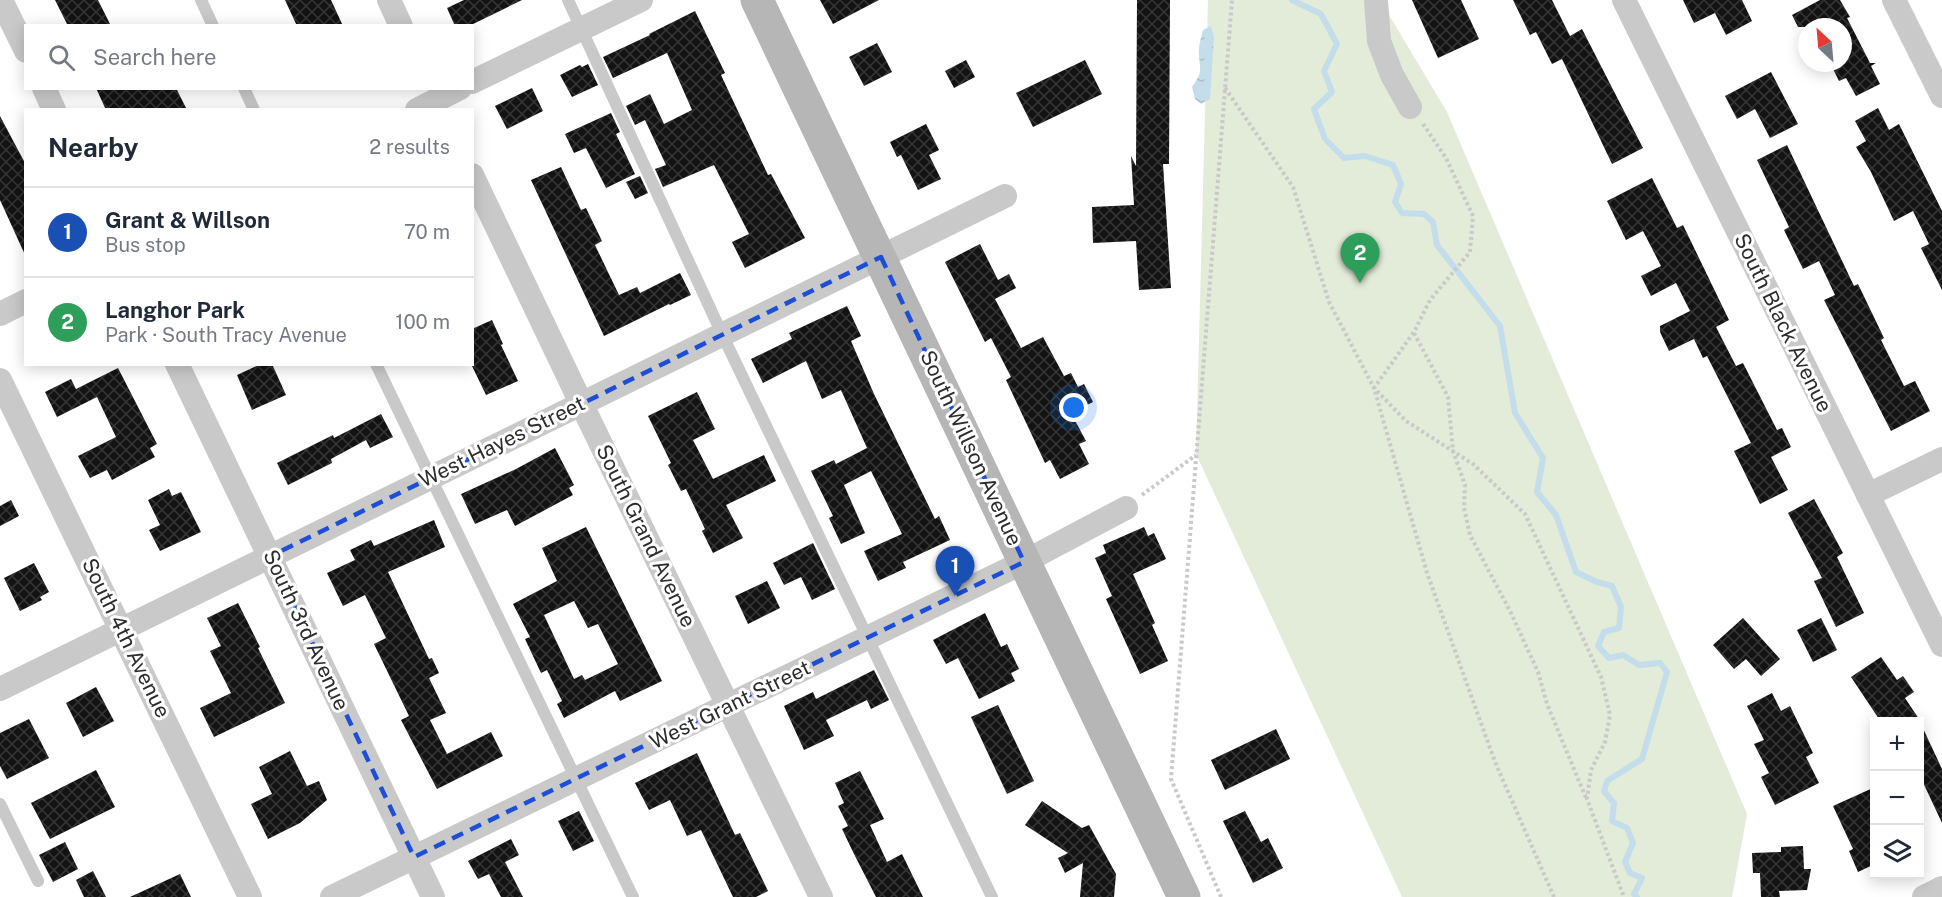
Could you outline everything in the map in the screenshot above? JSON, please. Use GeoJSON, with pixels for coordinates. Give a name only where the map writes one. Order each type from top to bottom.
{"type":"FeatureCollection","features":[{"type":"Feature","properties":{"kind":"main road","name":"South Willson Avenue"},"geometry":{"type":"LineString","coordinates":[[757,0],[1184,897]]}},
{"type":"Feature","properties":{"kind":"street"},"geometry":{"type":"LineString","coordinates":[[1,0],[24,47]]}},
{"type":"Feature","properties":{"kind":"street"},"geometry":{"type":"LineString","coordinates":[[388,0],[400,24]]}},
{"type":"Feature","properties":{"kind":"street"},"geometry":{"type":"LineString","coordinates":[[474,81],[641,0]]}},
{"type":"Feature","properties":{"kind":"street"},"geometry":{"type":"LineString","coordinates":[[1376,0],[1379,41],[1392,75],[1410,107]]}},
{"type":"Feature","properties":{"kind":"street","name":"South Black Avenue"},"geometry":{"type":"LineString","coordinates":[[1624,0],[1942,645]]}},
{"type":"Feature","properties":{"kind":"street"},"geometry":{"type":"LineString","coordinates":[[1894,0],[1942,96]]}},
{"type":"Feature","properties":{"kind":"street"},"geometry":{"type":"LineString","coordinates":[[45,90],[53,108]]}},
{"type":"Feature","properties":{"kind":"street"},"geometry":{"type":"LineString","coordinates":[[432,102],[456,90]]}},
{"type":"Feature","properties":{"kind":"street","name":"South Grand Avenue"},"geometry":{"type":"LineString","coordinates":[[474,179],[821,897]]}},
{"type":"Feature","properties":{"kind":"street","name":"West Hayes Street"},"geometry":{"type":"LineString","coordinates":[[0,689],[1005,196]]}},
{"type":"Feature","properties":{"kind":"street"},"geometry":{"type":"LineString","coordinates":[[0,314],[24,302]]}},
{"type":"Feature","properties":{"kind":"street","name":"South 3rd Avenue"},"geometry":{"type":"LineString","coordinates":[[178,366],[271,555],[433,897]]}},
{"type":"Feature","properties":{"kind":"street","name":"South 4th Avenue"},"geometry":{"type":"LineString","coordinates":[[0,380],[250,897]]}},
{"type":"Feature","properties":{"kind":"street"},"geometry":{"type":"LineString","coordinates":[[1868,495],[1942,459]]}},
{"type":"Feature","properties":{"kind":"street","name":"West Grant Street"},"geometry":{"type":"LineString","coordinates":[[332,897],[870,638],[1024,562],[1126,508]]}},
{"type":"Feature","properties":{"kind":"street"},"geometry":{"type":"LineString","coordinates":[[1924,897],[1942,888]]}},
{"type":"Feature","properties":{"kind":"lane"},"geometry":{"type":"LineString","coordinates":[[201,0],[212,24]]}},
{"type":"Feature","properties":{"kind":"lane"},"geometry":{"type":"LineString","coordinates":[[568,0],[723,334],[992,897]]}},
{"type":"Feature","properties":{"kind":"lane"},"geometry":{"type":"LineString","coordinates":[[245,90],[253,108]]}},
{"type":"Feature","properties":{"kind":"lane"},"geometry":{"type":"LineString","coordinates":[[377,366],[633,897]]}},
{"type":"Feature","properties":{"kind":"lane"},"geometry":{"type":"LineString","coordinates":[[0,804],[38,881]]}},
{"type":"Feature","properties":{"kind":"path"},"geometry":{"type":"LineString","coordinates":[[1221,897],[1171,779],[1232,0]]}},
{"type":"Feature","properties":{"kind":"path"},"geometry":{"type":"LineString","coordinates":[[1226,88],[1293,187],[1329,302],[1374,388],[1431,584],[1495,762],[1554,897]]}},
{"type":"Feature","properties":{"kind":"path"},"geometry":{"type":"LineString","coordinates":[[1374,388],[1414,333],[1430,300],[1470,252],[1473,216],[1446,158],[1410,107]]}},
{"type":"Feature","properties":{"kind":"path"},"geometry":{"type":"LineString","coordinates":[[1414,333],[1448,397],[1452,451],[1460,466],[1465,485],[1464,508],[1470,535],[1525,642],[1624,897]]}},
{"type":"Feature","properties":{"kind":"path"},"geometry":{"type":"LineString","coordinates":[[1374,388],[1406,422],[1473,464],[1526,514],[1601,677],[1610,715],[1605,742],[1591,770],[1587,799]]}},
{"type":"Feature","properties":{"kind":"path"},"geometry":{"type":"LineString","coordinates":[[1126,508],[1196,454]]}},
{"type":"Feature","properties":{"kind":"highlighted area"},"geometry":{"type":"Polygon","coordinates":[[[881,257],[1024,562],[414,857],[271,556],[881,257]]]}},
{"type":"Feature","properties":{"kind":"green space"},"geometry":{"type":"Polygon","coordinates":[[[1208,0],[1380,0],[1447,112],[1747,814],[1732,897],[1402,897],[1196,454],[1208,0]]]}},
{"type":"Feature","properties":{"kind":"water"},"geometry":{"type":"Polygon","coordinates":[[[1211,26],[1214,37],[1210,99],[1201,104],[1195,99],[1192,87],[1200,71],[1199,49],[1203,30],[1211,26]]]}},
{"type":"Feature","properties":{"kind":"building"},"geometry":{"type":"Polygon","coordinates":[[[55,0],[98,0],[110,24],[67,24],[55,0]]]}},
{"type":"Feature","properties":{"kind":"building"},"geometry":{"type":"Polygon","coordinates":[[[285,0],[331,0],[342,24],[296,24],[285,0]]]}},
{"type":"Feature","properties":{"kind":"building"},"geometry":{"type":"Polygon","coordinates":[[[464,0],[522,0],[473,24],[454,24],[447,8],[464,0]]]}},
{"type":"Feature","properties":{"kind":"building"},"geometry":{"type":"Polygon","coordinates":[[[820,0],[879,0],[833,24],[820,0]]]}},
{"type":"Feature","properties":{"kind":"building"},"geometry":{"type":"Polygon","coordinates":[[[1137,0],[1170,0],[1169,164],[1163,164],[1171,288],[1139,290],[1136,241],[1093,243],[1092,207],[1134,205],[1131,156],[1136,166],[1137,0]]]}},
{"type":"Feature","properties":{"kind":"building"},"geometry":{"type":"Polygon","coordinates":[[[1412,0],[1461,0],[1479,39],[1438,58],[1412,0]]]}},
{"type":"Feature","properties":{"kind":"building"},"geometry":{"type":"Polygon","coordinates":[[[1513,0],[1552,0],[1570,36],[1582,29],[1643,148],[1612,164],[1562,59],[1552,64],[1536,32],[1530,35],[1513,0]]]}},
{"type":"Feature","properties":{"kind":"building"},"geometry":{"type":"Polygon","coordinates":[[[1683,0],[1742,0],[1752,21],[1726,35],[1715,13],[1694,23],[1683,0]]]}},
{"type":"Feature","properties":{"kind":"building"},"geometry":{"type":"Polygon","coordinates":[[[1820,0],[1840,0],[1850,17],[1798,18],[1798,27],[1792,15],[1820,0]]]}},
{"type":"Feature","properties":{"kind":"building"},"geometry":{"type":"Polygon","coordinates":[[[695,11],[725,73],[721,75],[768,175],[771,174],[805,238],[745,268],[732,242],[749,234],[714,165],[663,187],[655,169],[666,165],[645,120],[635,125],[626,106],[650,94],[664,124],[692,110],[667,53],[613,78],[603,57],[695,11]]]}},
{"type":"Feature","properties":{"kind":"building"},"geometry":{"type":"Polygon","coordinates":[[[1852,28],[1870,63],[1876,63],[1871,66],[1880,84],[1856,96],[1846,78],[1839,81],[1834,72],[1852,72],[1852,28]]]}},
{"type":"Feature","properties":{"kind":"building"},"geometry":{"type":"Polygon","coordinates":[[[877,43],[892,72],[864,86],[849,57],[877,43]]]}},
{"type":"Feature","properties":{"kind":"building"},"geometry":{"type":"Polygon","coordinates":[[[966,60],[975,77],[954,88],[945,71],[966,60]]]}},
{"type":"Feature","properties":{"kind":"building"},"geometry":{"type":"Polygon","coordinates":[[[1085,60],[1102,94],[1033,127],[1016,93],[1085,60]]]}},
{"type":"Feature","properties":{"kind":"building"},"geometry":{"type":"Polygon","coordinates":[[[588,64],[598,85],[572,97],[560,75],[580,65],[582,67],[588,64]]]}},
{"type":"Feature","properties":{"kind":"building"},"geometry":{"type":"Polygon","coordinates":[[[1771,72],[1798,124],[1770,138],[1755,109],[1737,119],[1725,96],[1771,72]]]}},
{"type":"Feature","properties":{"kind":"building"},"geometry":{"type":"Polygon","coordinates":[[[532,88],[543,111],[507,129],[495,106],[532,88]]]}},
{"type":"Feature","properties":{"kind":"building"},"geometry":{"type":"Polygon","coordinates":[[[97,90],[177,90],[186,108],[105,108],[97,90]]]}},
{"type":"Feature","properties":{"kind":"building"},"geometry":{"type":"Polygon","coordinates":[[[1878,108],[1889,130],[1899,124],[1942,211],[1942,290],[1921,248],[1929,244],[1913,211],[1894,221],[1871,172],[1856,147],[1866,141],[1855,121],[1878,108]]]}},
{"type":"Feature","properties":{"kind":"building"},"geometry":{"type":"Polygon","coordinates":[[[611,113],[620,132],[616,134],[635,174],[606,188],[586,148],[574,153],[565,134],[611,113]]]}},
{"type":"Feature","properties":{"kind":"building"},"geometry":{"type":"Polygon","coordinates":[[[0,116],[24,161],[24,253],[0,200],[0,116]]]}},
{"type":"Feature","properties":{"kind":"building"},"geometry":{"type":"Polygon","coordinates":[[[926,124],[939,150],[929,155],[941,179],[918,190],[901,155],[897,157],[890,142],[926,124]]]}},
{"type":"Feature","properties":{"kind":"building"},"geometry":{"type":"Polygon","coordinates":[[[1787,145],[1854,286],[1858,284],[1884,338],[1881,340],[1904,386],[1915,381],[1930,411],[1891,431],[1824,300],[1835,295],[1819,261],[1803,269],[1784,230],[1789,227],[1757,160],[1787,145]]]}},
{"type":"Feature","properties":{"kind":"building"},"geometry":{"type":"Polygon","coordinates":[[[561,167],[581,210],[586,208],[602,241],[595,245],[619,295],[637,287],[640,293],[680,273],[691,295],[604,336],[531,180],[561,167]]]}},
{"type":"Feature","properties":{"kind":"building"},"geometry":{"type":"Polygon","coordinates":[[[640,176],[648,193],[635,199],[626,182],[640,176]]]}},
{"type":"Feature","properties":{"kind":"building"},"geometry":{"type":"Polygon","coordinates":[[[1652,178],[1677,228],[1683,225],[1729,320],[1716,327],[1736,366],[1743,363],[1777,430],[1782,428],[1791,447],[1771,457],[1788,490],[1760,504],[1734,451],[1751,443],[1707,356],[1703,358],[1694,339],[1669,351],[1660,332],[1660,326],[1690,311],[1676,283],[1651,296],[1641,276],[1661,266],[1643,231],[1626,240],[1607,201],[1652,178]]]}},
{"type":"Feature","properties":{"kind":"building"},"geometry":{"type":"Polygon","coordinates":[[[980,244],[998,280],[1009,274],[1016,288],[995,299],[1021,348],[1043,337],[1064,376],[1071,373],[1078,387],[1084,384],[1093,402],[1071,413],[1086,441],[1079,444],[1089,464],[1060,479],[1050,460],[1045,463],[1006,380],[1011,377],[991,338],[985,342],[945,262],[980,244]]]}},
{"type":"Feature","properties":{"kind":"building"},"geometry":{"type":"Polygon","coordinates":[[[847,306],[861,336],[851,341],[874,394],[935,519],[939,516],[950,540],[903,562],[906,568],[878,581],[864,551],[902,534],[871,471],[844,485],[865,533],[841,544],[829,518],[833,516],[811,471],[834,460],[836,464],[867,448],[841,390],[822,399],[806,361],[763,383],[751,359],[792,339],[789,333],[847,306]]]}},
{"type":"Feature","properties":{"kind":"building"},"geometry":{"type":"Polygon","coordinates":[[[492,320],[518,381],[486,395],[472,366],[474,366],[474,328],[492,320]]]}},
{"type":"Feature","properties":{"kind":"building"},"geometry":{"type":"Polygon","coordinates":[[[257,366],[273,366],[286,395],[252,410],[237,375],[257,366]]]}},
{"type":"Feature","properties":{"kind":"building"},"geometry":{"type":"Polygon","coordinates":[[[118,368],[157,444],[150,448],[155,457],[112,480],[107,470],[90,478],[78,456],[116,437],[97,397],[57,417],[45,392],[71,379],[76,389],[118,368]]]}},
{"type":"Feature","properties":{"kind":"building"},"geometry":{"type":"Polygon","coordinates":[[[697,392],[715,429],[693,440],[713,479],[764,455],[776,481],[726,505],[743,538],[713,553],[702,531],[705,529],[686,489],[681,491],[668,465],[671,463],[648,416],[697,392]]]}},
{"type":"Feature","properties":{"kind":"building"},"geometry":{"type":"Polygon","coordinates":[[[381,414],[393,437],[370,448],[366,440],[331,459],[332,463],[288,485],[277,463],[381,414]]]}},
{"type":"Feature","properties":{"kind":"building"},"geometry":{"type":"Polygon","coordinates":[[[555,448],[574,485],[569,488],[573,495],[515,526],[507,510],[475,524],[461,494],[555,448]]]}},
{"type":"Feature","properties":{"kind":"building"},"geometry":{"type":"Polygon","coordinates":[[[169,489],[172,496],[181,492],[201,532],[160,551],[149,530],[160,525],[148,500],[169,489]]]}},
{"type":"Feature","properties":{"kind":"building"},"geometry":{"type":"Polygon","coordinates":[[[1814,499],[1843,553],[1837,557],[1864,613],[1836,627],[1814,581],[1822,578],[1788,513],[1814,499]]]}},
{"type":"Feature","properties":{"kind":"building"},"geometry":{"type":"Polygon","coordinates":[[[11,500],[19,516],[0,526],[0,506],[11,500]]]}},
{"type":"Feature","properties":{"kind":"building"},"geometry":{"type":"Polygon","coordinates":[[[434,520],[445,547],[388,572],[429,659],[432,658],[439,673],[429,678],[446,713],[430,720],[447,754],[491,732],[503,756],[437,789],[401,720],[409,716],[374,644],[386,638],[365,595],[343,606],[327,573],[355,560],[350,550],[371,540],[374,546],[434,520]]]}},
{"type":"Feature","properties":{"kind":"building"},"geometry":{"type":"Polygon","coordinates":[[[586,527],[662,681],[620,701],[615,691],[564,718],[557,704],[562,701],[547,670],[541,673],[525,639],[530,637],[513,604],[557,581],[542,548],[586,527]],[[574,601],[544,615],[574,679],[582,675],[585,680],[618,664],[598,624],[588,628],[574,601]]]}},
{"type":"Feature","properties":{"kind":"building"},"geometry":{"type":"Polygon","coordinates":[[[1144,527],[1148,536],[1154,533],[1166,559],[1133,574],[1155,623],[1152,625],[1168,661],[1140,674],[1106,599],[1112,596],[1095,558],[1106,553],[1103,545],[1144,527]]]}},
{"type":"Feature","properties":{"kind":"building"},"geometry":{"type":"Polygon","coordinates":[[[813,543],[835,589],[812,600],[801,577],[784,585],[773,563],[813,543]]]}},
{"type":"Feature","properties":{"kind":"building"},"geometry":{"type":"Polygon","coordinates":[[[34,563],[49,592],[40,597],[42,600],[20,611],[4,578],[34,563]]]}},
{"type":"Feature","properties":{"kind":"building"},"geometry":{"type":"Polygon","coordinates":[[[767,581],[780,608],[748,624],[735,596],[767,581]]]}},
{"type":"Feature","properties":{"kind":"building"},"geometry":{"type":"Polygon","coordinates":[[[238,603],[285,703],[214,737],[200,708],[231,693],[210,651],[221,646],[207,618],[238,603]]]}},
{"type":"Feature","properties":{"kind":"building"},"geometry":{"type":"Polygon","coordinates":[[[985,613],[1001,647],[1007,644],[1019,669],[1011,673],[1015,681],[979,699],[958,658],[946,664],[933,640],[985,613]]]}},
{"type":"Feature","properties":{"kind":"building"},"geometry":{"type":"Polygon","coordinates":[[[1743,618],[1780,659],[1761,676],[1746,659],[1734,669],[1713,645],[1743,618]]]}},
{"type":"Feature","properties":{"kind":"building"},"geometry":{"type":"Polygon","coordinates":[[[1821,618],[1837,650],[1813,662],[1797,630],[1821,618]]]}},
{"type":"Feature","properties":{"kind":"building"},"geometry":{"type":"Polygon","coordinates":[[[1881,657],[1897,680],[1903,676],[1914,692],[1905,698],[1918,717],[1878,717],[1851,677],[1881,657]]]}},
{"type":"Feature","properties":{"kind":"building"},"geometry":{"type":"Polygon","coordinates":[[[874,670],[889,700],[871,709],[867,700],[826,720],[834,736],[804,750],[784,706],[813,692],[816,699],[874,670]]]}},
{"type":"Feature","properties":{"kind":"building"},"geometry":{"type":"Polygon","coordinates":[[[96,687],[114,721],[83,737],[66,703],[96,687]]]}},
{"type":"Feature","properties":{"kind":"building"},"geometry":{"type":"Polygon","coordinates":[[[1772,693],[1781,711],[1790,706],[1813,753],[1806,757],[1819,783],[1775,805],[1761,777],[1769,773],[1754,744],[1764,740],[1747,706],[1772,693]]]}},
{"type":"Feature","properties":{"kind":"building"},"geometry":{"type":"Polygon","coordinates":[[[998,705],[1034,781],[1007,794],[971,717],[998,705]]]}},
{"type":"Feature","properties":{"kind":"building"},"geometry":{"type":"Polygon","coordinates":[[[29,719],[49,758],[7,779],[0,766],[0,733],[29,719]]]}},
{"type":"Feature","properties":{"kind":"building"},"geometry":{"type":"Polygon","coordinates":[[[1276,729],[1290,759],[1225,790],[1211,760],[1276,729]]]}},
{"type":"Feature","properties":{"kind":"building"},"geometry":{"type":"Polygon","coordinates":[[[1924,731],[1942,769],[1942,823],[1924,785],[1924,731]]]}},
{"type":"Feature","properties":{"kind":"building"},"geometry":{"type":"Polygon","coordinates":[[[290,751],[307,786],[319,781],[327,800],[300,823],[268,839],[251,804],[272,794],[259,767],[290,751]]]}},
{"type":"Feature","properties":{"kind":"building"},"geometry":{"type":"Polygon","coordinates":[[[697,753],[735,835],[740,833],[768,891],[756,897],[733,897],[701,830],[687,836],[670,800],[649,810],[635,783],[697,753]]]}},
{"type":"Feature","properties":{"kind":"building"},"geometry":{"type":"Polygon","coordinates":[[[96,770],[115,807],[50,839],[31,803],[96,770]]]}},
{"type":"Feature","properties":{"kind":"building"},"geometry":{"type":"Polygon","coordinates":[[[860,771],[884,819],[870,825],[887,862],[902,854],[923,897],[876,897],[854,854],[842,829],[848,826],[838,806],[844,803],[835,783],[860,771]]]}},
{"type":"Feature","properties":{"kind":"building"},"geometry":{"type":"Polygon","coordinates":[[[1870,789],[1870,866],[1858,872],[1849,851],[1853,849],[1833,806],[1870,789]]]}},
{"type":"Feature","properties":{"kind":"building"},"geometry":{"type":"Polygon","coordinates":[[[1042,801],[1082,828],[1089,825],[1116,874],[1114,897],[1080,897],[1083,863],[1065,873],[1058,858],[1068,853],[1025,825],[1042,801]]]}},
{"type":"Feature","properties":{"kind":"building"},"geometry":{"type":"Polygon","coordinates":[[[579,811],[594,841],[573,851],[558,821],[579,811]]]}},
{"type":"Feature","properties":{"kind":"building"},"geometry":{"type":"Polygon","coordinates":[[[1245,811],[1261,842],[1268,838],[1283,868],[1253,883],[1223,821],[1245,811]]]}},
{"type":"Feature","properties":{"kind":"building"},"geometry":{"type":"Polygon","coordinates":[[[511,839],[519,855],[505,862],[523,897],[501,897],[489,874],[478,879],[468,861],[511,839]]]}},
{"type":"Feature","properties":{"kind":"building"},"geometry":{"type":"Polygon","coordinates":[[[65,842],[78,869],[53,882],[39,855],[65,842]]]}},
{"type":"Feature","properties":{"kind":"building"},"geometry":{"type":"Polygon","coordinates":[[[1803,846],[1804,869],[1811,869],[1807,890],[1779,891],[1780,897],[1761,897],[1760,873],[1753,873],[1752,853],[1781,852],[1781,847],[1803,846]]]}},
{"type":"Feature","properties":{"kind":"building"},"geometry":{"type":"Polygon","coordinates":[[[93,871],[106,897],[84,897],[76,880],[93,871]]]}},
{"type":"Feature","properties":{"kind":"building"},"geometry":{"type":"Polygon","coordinates":[[[180,874],[191,897],[130,897],[180,874]]]}},
{"type":"Feature","properties":{"kind":"waterway"},"geometry":{"type":"LineString","coordinates":[[1292,0],[1321,14],[1337,44],[1324,71],[1332,92],[1314,109],[1325,139],[1344,158],[1365,156],[1393,165],[1401,184],[1395,202],[1402,213],[1424,214],[1433,222],[1437,245],[1500,326],[1515,413],[1543,458],[1537,492],[1556,515],[1576,572],[1612,586],[1621,607],[1619,628],[1604,632],[1598,646],[1609,658],[1623,655],[1639,665],[1660,663],[1667,672],[1642,759],[1607,781],[1604,791],[1614,803],[1612,821],[1627,828],[1633,843],[1625,862],[1630,873],[1642,878],[1634,894],[1637,897]]}},
{"type":"Feature","properties":{"kind":"place","name":"Langhor Park"},"geometry":{"type":"Point","coordinates":[1360,283]}},
{"type":"Feature","properties":{"kind":"place","name":"Grant & Willson"},"geometry":{"type":"Point","coordinates":[955,596]}}]}
